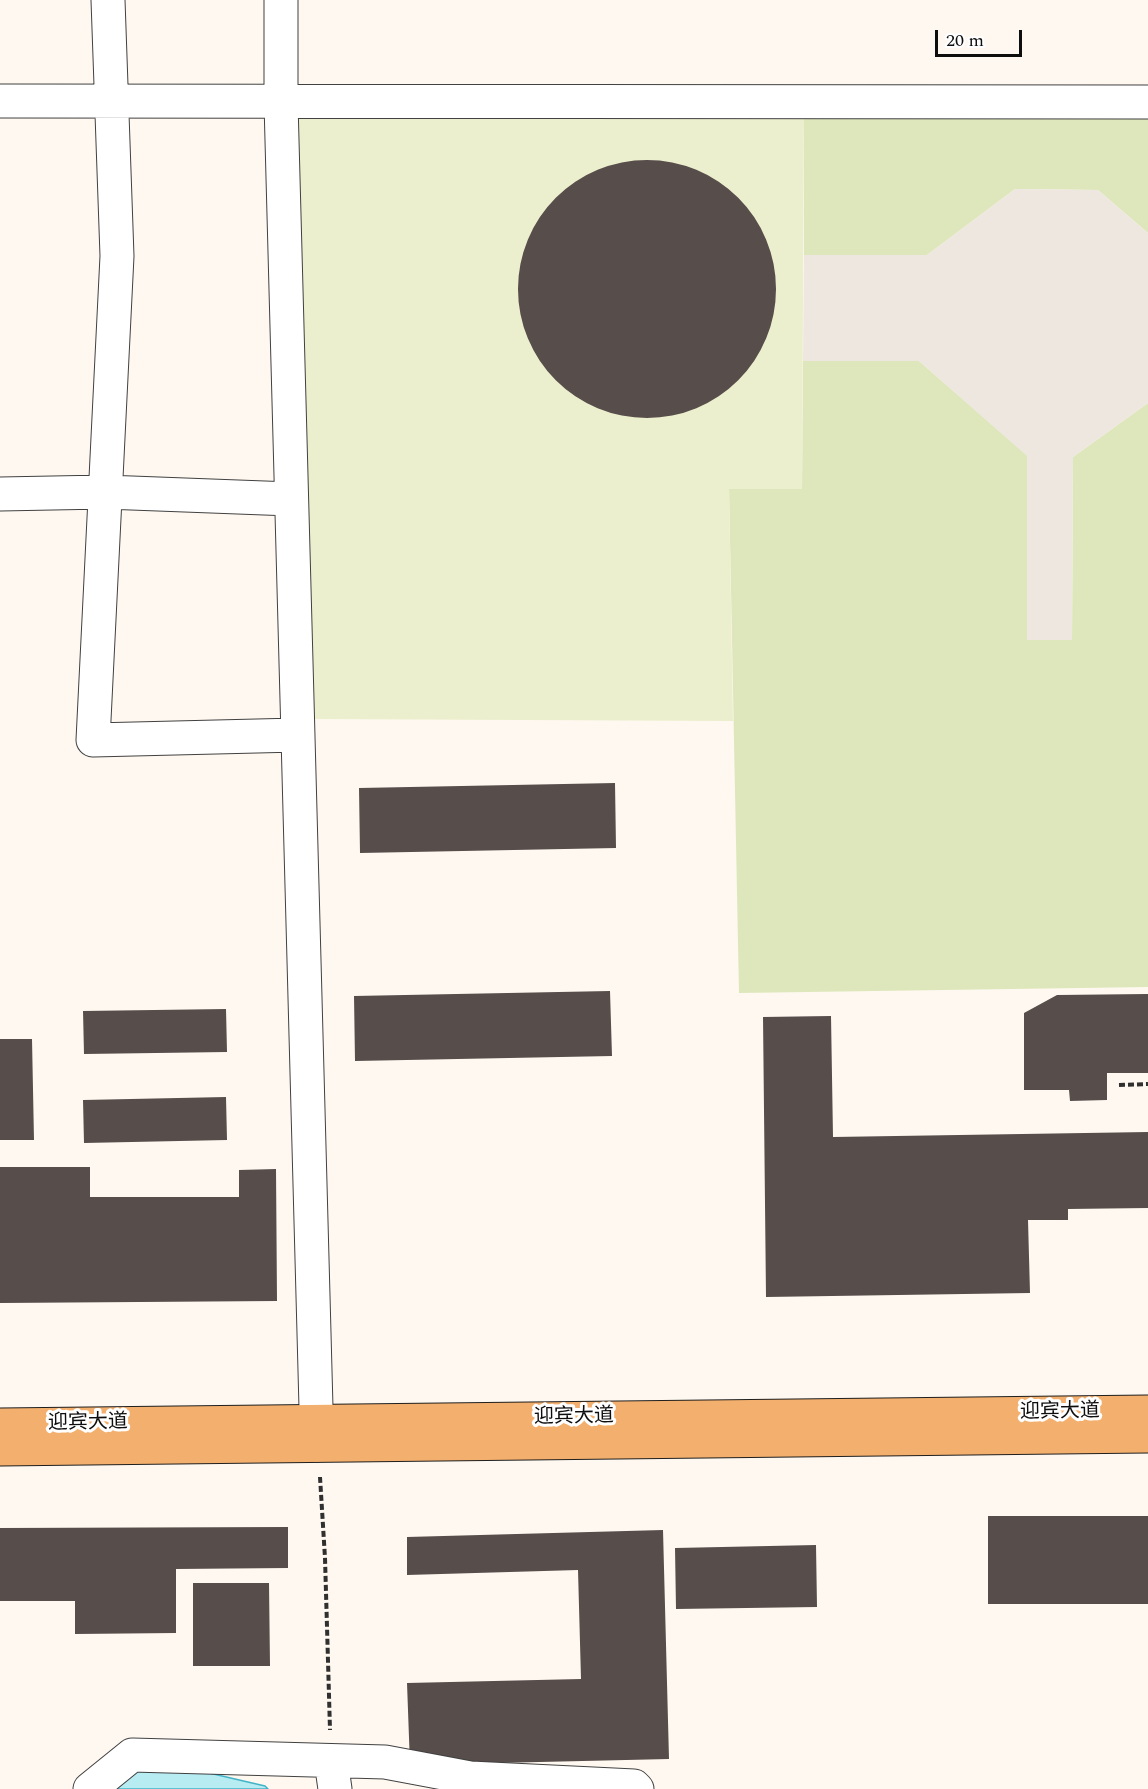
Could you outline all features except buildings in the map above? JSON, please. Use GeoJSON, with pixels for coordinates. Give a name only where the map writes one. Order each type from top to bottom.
{"type":"FeatureCollection","features":[{"type":"Feature","properties":{"kind":"main road","name":"迎宾大道"},"geometry":{"type":"LineString","coordinates":[[0,1449],[317,1433],[1148,1412]]}},
{"type":"Feature","properties":{"kind":"main road","name":"迎宾大道"},"geometry":{"type":"LineString","coordinates":[[0,1425],[317,1433],[1148,1436]]}},
{"type":"Feature","properties":{"kind":"street"},"geometry":{"type":"LineString","coordinates":[[108,0],[117,256],[93,740],[298,735]]}},
{"type":"Feature","properties":{"kind":"street"},"geometry":{"type":"LineString","coordinates":[[281,0],[281,103],[317,1433]]}},
{"type":"Feature","properties":{"kind":"street"},"geometry":{"type":"LineString","coordinates":[[0,101],[1148,102]]}},
{"type":"Feature","properties":{"kind":"street"},"geometry":{"type":"LineString","coordinates":[[0,494],[105,492],[291,499]]}},
{"type":"Feature","properties":{"kind":"street"},"geometry":{"type":"LineString","coordinates":[[90,1789],[132,1755],[333,1775],[385,1762],[470,1778],[633,1786],[637,1789]]}},
{"type":"Feature","properties":{"kind":"path"},"geometry":{"type":"LineString","coordinates":[[1119,1085],[1148,1084]]}},
{"type":"Feature","properties":{"kind":"path"},"geometry":{"type":"LineString","coordinates":[[317,1433],[325,1558],[333,1775]]}},
{"type":"Feature","properties":{"kind":"green space"},"geometry":{"type":"Polygon","coordinates":[[[1148,113],[1148,233],[1098,190],[1015,189],[927,255],[804,255],[804,114],[1148,113]]]}},
{"type":"Feature","properties":{"kind":"green space"},"geometry":{"type":"Polygon","coordinates":[[[804,114],[802,489],[729,489],[733,721],[313,719],[294,117],[804,114]]]}},
{"type":"Feature","properties":{"kind":"green space"},"geometry":{"type":"Polygon","coordinates":[[[803,361],[919,361],[1028,456],[1027,640],[1072,640],[1073,457],[1148,403],[1148,987],[739,993],[729,489],[802,489],[803,361]]]}},
{"type":"Feature","properties":{"kind":"shaded area"},"geometry":{"type":"Polygon","coordinates":[[[1015,189],[1098,190],[1148,233],[1148,403],[1073,457],[1072,640],[1027,640],[1027,456],[919,361],[803,361],[804,255],[927,255],[1015,189]]]}},
{"type":"Feature","properties":{"kind":"water"},"geometry":{"type":"Polygon","coordinates":[[[132,1755],[265,1786],[268,1789],[90,1789],[132,1755]]]}}]}
